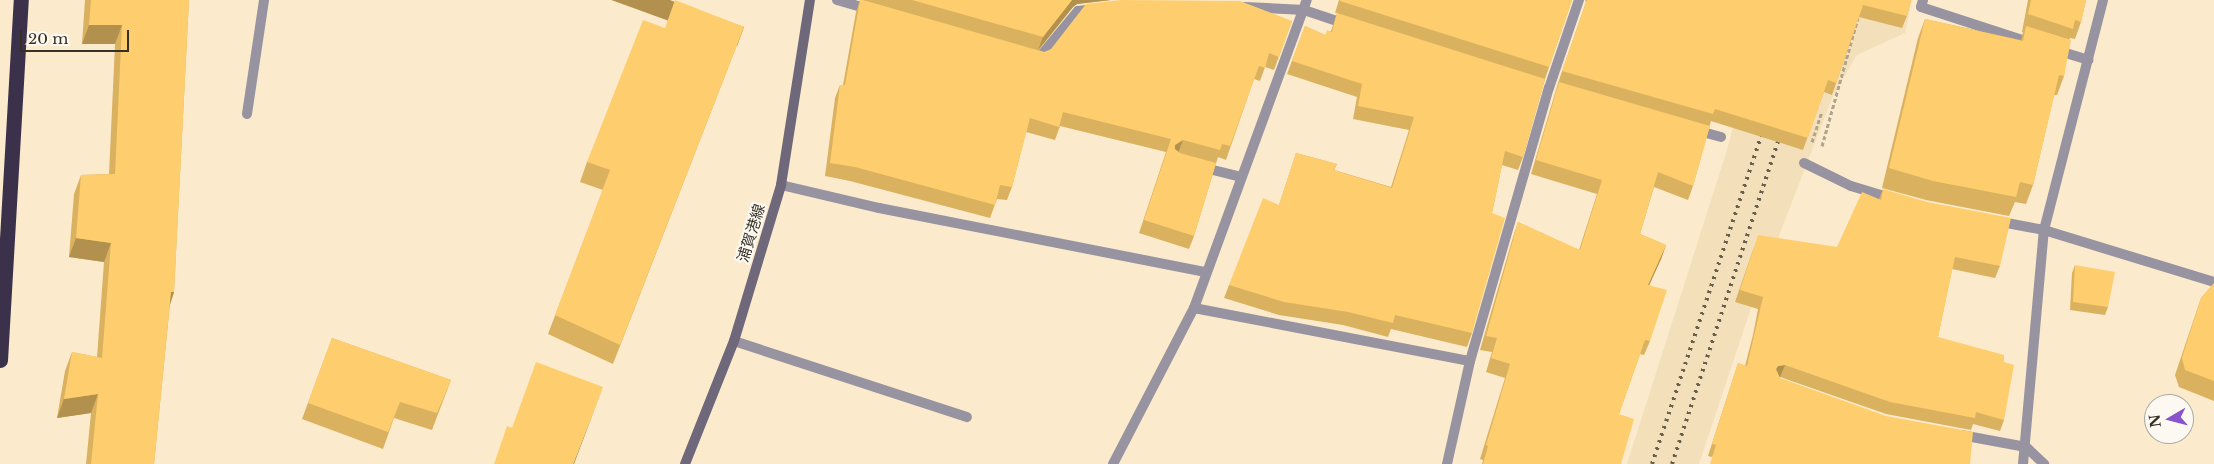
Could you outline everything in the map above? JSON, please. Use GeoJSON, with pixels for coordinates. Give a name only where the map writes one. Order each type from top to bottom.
{"type":"FeatureCollection","features":[{"type":"Feature","properties":{"kind":"highway"},"geometry":{"type":"LineString","coordinates":[[0,360],[21,0]]}},
{"type":"Feature","properties":{"kind":"main road","name":"浦賀港線"},"geometry":{"type":"LineString","coordinates":[[685,464],[734,341],[781,185],[810,0]]}},
{"type":"Feature","properties":{"kind":"street"},"geometry":{"type":"LineString","coordinates":[[247,114],[264,0]]}},
{"type":"Feature","properties":{"kind":"street"},"geometry":{"type":"LineString","coordinates":[[837,0],[883,13]]}},
{"type":"Feature","properties":{"kind":"street"},"geometry":{"type":"LineString","coordinates":[[1447,464],[1470,361],[1549,88],[1579,0]]}},
{"type":"Feature","properties":{"kind":"street"},"geometry":{"type":"LineString","coordinates":[[1923,0],[1921,7],[2088,60]]}},
{"type":"Feature","properties":{"kind":"street"},"geometry":{"type":"LineString","coordinates":[[2023,464],[2044,230],[2103,0]]}},
{"type":"Feature","properties":{"kind":"street"},"geometry":{"type":"LineString","coordinates":[[1113,464],[1194,308],[1306,5]]}},
{"type":"Feature","properties":{"kind":"street"},"geometry":{"type":"LineString","coordinates":[[1231,6],[1306,5],[1361,28]]}},
{"type":"Feature","properties":{"kind":"street"},"geometry":{"type":"LineString","coordinates":[[1031,56],[1041,58],[1078,11],[1106,8]]}},
{"type":"Feature","properties":{"kind":"street"},"geometry":{"type":"LineString","coordinates":[[1683,126],[1722,137]]}},
{"type":"Feature","properties":{"kind":"street"},"geometry":{"type":"LineString","coordinates":[[1186,163],[1242,177]]}},
{"type":"Feature","properties":{"kind":"street"},"geometry":{"type":"LineString","coordinates":[[1804,164],[1850,186],[1902,201]]}},
{"type":"Feature","properties":{"kind":"street"},"geometry":{"type":"LineString","coordinates":[[781,185],[879,208],[1206,272]]}},
{"type":"Feature","properties":{"kind":"street"},"geometry":{"type":"LineString","coordinates":[[1989,219],[2044,230],[2214,282]]}},
{"type":"Feature","properties":{"kind":"street"},"geometry":{"type":"LineString","coordinates":[[1194,308],[1470,361]]}},
{"type":"Feature","properties":{"kind":"street"},"geometry":{"type":"LineString","coordinates":[[734,341],[967,417]]}},
{"type":"Feature","properties":{"kind":"street"},"geometry":{"type":"LineString","coordinates":[[1950,433],[2026,447],[2044,464]]}},
{"type":"Feature","properties":{"kind":"path"},"geometry":{"type":"LineString","coordinates":[[1816,169],[1859,15]]}},
{"type":"Feature","properties":{"kind":"path"},"geometry":{"type":"LineString","coordinates":[[1804,164],[1822,112]]}},
{"type":"Feature","properties":{"kind":"shaded area"},"geometry":{"type":"Polygon","coordinates":[[[1766,0],[1912,0],[1905,33],[1857,55],[1833,96],[1751,308],[1699,464],[1627,464],[1727,150],[1766,0]]]}},
{"type":"Feature","properties":{"kind":"building"},"geometry":{"type":"Polygon","coordinates":[[[91,0],[189,0],[174,292],[171,292],[154,464],[91,464],[98,394],[64,399],[72,352],[102,358],[111,243],[76,238],[81,175],[115,174],[122,25],[89,25],[91,0]]]}},
{"type":"Feature","properties":{"kind":"building"},"geometry":{"type":"Polygon","coordinates":[[[675,0],[744,27],[620,345],[555,315],[610,170],[587,162],[643,20],[665,28],[675,0]]]}},
{"type":"Feature","properties":{"kind":"building"},"geometry":{"type":"Polygon","coordinates":[[[860,0],[1044,52],[1051,49],[1086,4],[1121,0],[1240,1],[1292,21],[1279,57],[1269,53],[1265,68],[1259,66],[1230,146],[1222,144],[1220,150],[1183,140],[1175,145],[1175,149],[1180,153],[1216,163],[1194,236],[1144,220],[1171,139],[1063,112],[1059,127],[1030,118],[1012,187],[1000,185],[995,205],[855,167],[830,163],[840,85],[845,85],[860,0]]]}},
{"type":"Feature","properties":{"kind":"building"},"geometry":{"type":"Polygon","coordinates":[[[912,0],[1072,0],[1043,37],[912,0]]]}},
{"type":"Feature","properties":{"kind":"building"},"geometry":{"type":"Polygon","coordinates":[[[1340,0],[1572,0],[1549,67],[1340,0]]]}},
{"type":"Feature","properties":{"kind":"building"},"geometry":{"type":"Polygon","coordinates":[[[1587,0],[1911,0],[1907,16],[1863,5],[1836,83],[1828,80],[1808,138],[1715,109],[1713,114],[1562,71],[1587,0]]]}},
{"type":"Feature","properties":{"kind":"building"},"geometry":{"type":"Polygon","coordinates":[[[2031,0],[2086,0],[2081,22],[2075,20],[2073,29],[2028,14],[2031,0]]]}},
{"type":"Feature","properties":{"kind":"building"},"geometry":{"type":"Polygon","coordinates":[[[1337,13],[1545,79],[1523,157],[1505,151],[1492,213],[1505,218],[1472,333],[1395,315],[1393,323],[1348,312],[1284,302],[1229,285],[1263,198],[1279,205],[1296,153],[1337,164],[1333,170],[1392,188],[1414,117],[1358,106],[1362,84],[1292,61],[1305,26],[1325,35],[1327,30],[1332,32],[1337,13]]]}},
{"type":"Feature","properties":{"kind":"building"},"geometry":{"type":"Polygon","coordinates":[[[1925,19],[2023,41],[2026,26],[2071,40],[2064,76],[2059,75],[2033,185],[2020,182],[2016,197],[1933,181],[1889,168],[1925,19]]]}},
{"type":"Feature","properties":{"kind":"building"},"geometry":{"type":"Polygon","coordinates":[[[1559,82],[1710,126],[1693,186],[1658,172],[1640,234],[1666,245],[1648,285],[1667,290],[1650,341],[1645,340],[1619,414],[1634,419],[1621,464],[1483,464],[1488,446],[1486,445],[1510,364],[1491,358],[1497,338],[1486,336],[1518,222],[1580,250],[1602,180],[1536,160],[1559,82]]]}},
{"type":"Feature","properties":{"kind":"building"},"geometry":{"type":"Polygon","coordinates":[[[1883,189],[1927,202],[2011,218],[2000,266],[1955,257],[1938,337],[2004,355],[2004,362],[2014,365],[2004,420],[1976,412],[1975,418],[1890,402],[1785,365],[1778,366],[1776,369],[1780,378],[1886,416],[1973,432],[1970,464],[1710,464],[1716,445],[1712,444],[1738,363],[1747,366],[1763,297],[1740,290],[1758,235],[1837,247],[1862,192],[1881,200],[1883,189]]]}},
{"type":"Feature","properties":{"kind":"building"},"geometry":{"type":"Polygon","coordinates":[[[2075,265],[2115,272],[2108,307],[2073,302],[2075,265]]]}},
{"type":"Feature","properties":{"kind":"building"},"geometry":{"type":"Polygon","coordinates":[[[2214,283],[2214,381],[2185,370],[2182,358],[2201,298],[2214,283]]]}},
{"type":"Feature","properties":{"kind":"building"},"geometry":{"type":"Polygon","coordinates":[[[332,338],[451,380],[437,413],[400,402],[388,432],[308,403],[332,338]]]}},
{"type":"Feature","properties":{"kind":"building"},"geometry":{"type":"Polygon","coordinates":[[[536,362],[603,387],[573,464],[494,464],[507,426],[512,428],[536,362]]]}},
{"type":"Feature","properties":{"kind":"railway"},"geometry":{"type":"LineString","coordinates":[[1652,464],[1765,125]]}},
{"type":"Feature","properties":{"kind":"railway"},"geometry":{"type":"LineString","coordinates":[[1672,464],[1782,130]]}}]}
